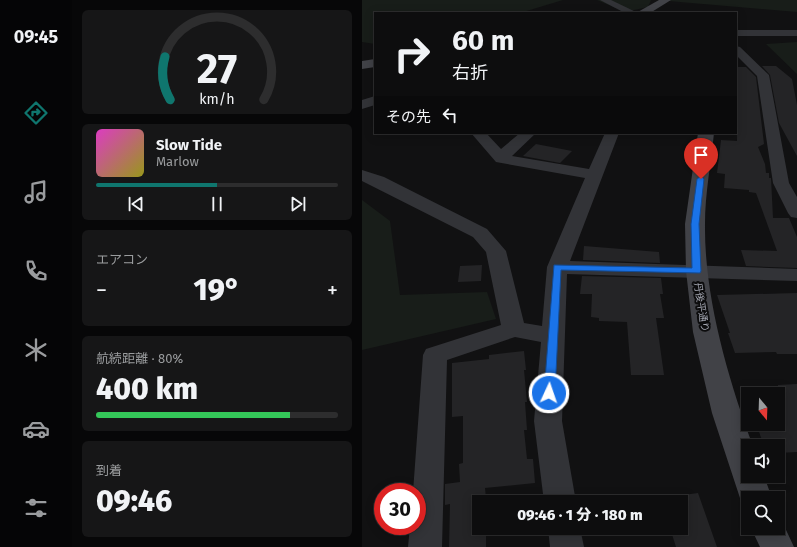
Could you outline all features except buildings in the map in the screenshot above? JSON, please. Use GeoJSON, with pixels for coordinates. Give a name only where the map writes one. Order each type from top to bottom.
{"type":"FeatureCollection","features":[{"type":"Feature","properties":{"kind":"street"},"geometry":{"type":"LineString","coordinates":[[604,0],[631,12]]}},
{"type":"Feature","properties":{"kind":"street"},"geometry":{"type":"LineString","coordinates":[[644,12],[666,0]]}},
{"type":"Feature","properties":{"kind":"street"},"geometry":{"type":"LineString","coordinates":[[737,33],[797,33]]}},
{"type":"Feature","properties":{"kind":"street"},"geometry":{"type":"LineString","coordinates":[[737,50],[763,75],[781,183],[797,213]]}},
{"type":"Feature","properties":{"kind":"street"},"geometry":{"type":"LineString","coordinates":[[362,65],[374,63]]}},
{"type":"Feature","properties":{"kind":"street"},"geometry":{"type":"LineString","coordinates":[[362,105],[374,100]]}},
{"type":"Feature","properties":{"kind":"street"},"geometry":{"type":"LineString","coordinates":[[479,134],[502,158],[594,175]]}},
{"type":"Feature","properties":{"kind":"street"},"geometry":{"type":"LineString","coordinates":[[502,158],[528,134]]}},
{"type":"Feature","properties":{"kind":"street"},"geometry":{"type":"LineString","coordinates":[[559,495],[548,421],[557,267],[612,134]]}},
{"type":"Feature","properties":{"kind":"street","name":"丹後平通り"},"geometry":{"type":"LineString","coordinates":[[706,134],[695,224],[697,271],[705,332],[726,413],[741,456]]}},
{"type":"Feature","properties":{"kind":"street"},"geometry":{"type":"LineString","coordinates":[[362,175],[378,181],[480,233],[496,251],[514,329]]}},
{"type":"Feature","properties":{"kind":"street"},"geometry":{"type":"LineString","coordinates":[[557,267],[797,275]]}},
{"type":"Feature","properties":{"kind":"street"},"geometry":{"type":"LineString","coordinates":[[425,547],[435,355],[514,329],[552,336]]}},
{"type":"Feature","properties":{"kind":"street"},"geometry":{"type":"LineString","coordinates":[[565,535],[567,547]]}},
{"type":"Feature","properties":{"kind":"street"},"geometry":{"type":"LineString","coordinates":[[771,535],[777,547]]}},
{"type":"Feature","properties":{"kind":"shaded area"},"geometry":{"type":"Polygon","coordinates":[[[362,0],[563,0],[523,12],[374,12],[374,44],[362,42],[362,0]]]}},
{"type":"Feature","properties":{"kind":"shaded area"},"geometry":{"type":"Polygon","coordinates":[[[597,0],[651,0],[648,7],[625,12],[597,0]]]}},
{"type":"Feature","properties":{"kind":"shaded area"},"geometry":{"type":"Polygon","coordinates":[[[657,0],[797,0],[797,12],[657,0]]]}},
{"type":"Feature","properties":{"kind":"shaded area"},"geometry":{"type":"Polygon","coordinates":[[[797,42],[797,74],[766,44],[797,42]]]}},
{"type":"Feature","properties":{"kind":"shaded area"},"geometry":{"type":"Polygon","coordinates":[[[362,200],[390,221],[400,295],[487,292],[496,319],[362,350],[362,200]]]}},
{"type":"Feature","properties":{"kind":"route"},"geometry":{"type":"LineString","coordinates":[[549,393],[557,267],[697,271],[695,224],[701,179]]}}]}
